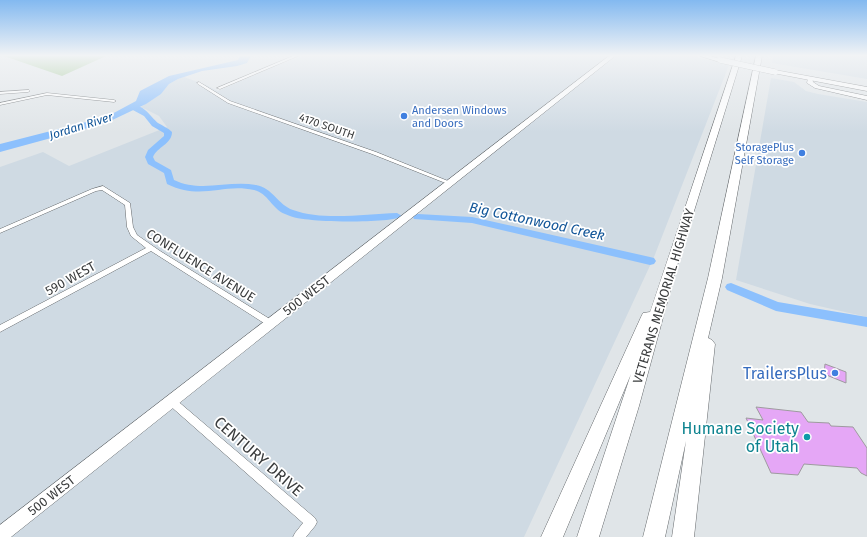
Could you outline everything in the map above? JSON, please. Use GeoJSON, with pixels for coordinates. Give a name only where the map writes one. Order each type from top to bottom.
{"type":"FeatureCollection","features":[{"type":"Feature","properties":{"kind":"highway","name":"VETERANS MEMORIAL HIGHWAY"},"geometry":{"type":"LineString","coordinates":[[588,537],[630,406],[671,266],[731,81]]}},
{"type":"Feature","properties":{"kind":"highway"},"geometry":{"type":"LineString","coordinates":[[654,537],[715,278],[754,81]]}},
{"type":"Feature","properties":{"kind":"highway"},"geometry":{"type":"LineString","coordinates":[[552,537],[671,266]]}},
{"type":"Feature","properties":{"kind":"highway"},"geometry":{"type":"LineString","coordinates":[[683,537],[715,278]]}},
{"type":"Feature","properties":{"kind":"main road","name":"500 WEST"},"geometry":{"type":"LineString","coordinates":[[0,535],[581,81]]}},
{"type":"Feature","properties":{"kind":"main road"},"geometry":{"type":"LineString","coordinates":[[800,81],[813,86]]}},
{"type":"Feature","properties":{"kind":"main road"},"geometry":{"type":"LineString","coordinates":[[826,81],[867,89]]}},
{"type":"Feature","properties":{"kind":"street"},"geometry":{"type":"LineString","coordinates":[[219,88],[236,81]]}},
{"type":"Feature","properties":{"kind":"street"},"geometry":{"type":"LineString","coordinates":[[810,81],[813,86],[867,98]]}},
{"type":"Feature","properties":{"kind":"street","name":"4170 SOUTH"},"geometry":{"type":"LineString","coordinates":[[199,83],[229,102],[374,153],[450,183]]}},
{"type":"Feature","properties":{"kind":"street"},"geometry":{"type":"LineString","coordinates":[[0,93],[28,91]]}},
{"type":"Feature","properties":{"kind":"street"},"geometry":{"type":"LineString","coordinates":[[0,104],[47,94],[114,101]]}},
{"type":"Feature","properties":{"kind":"street","name":"CONFLUENCE AVENUE"},"geometry":{"type":"LineString","coordinates":[[0,231],[100,188],[105,189],[128,204],[131,233],[151,248],[270,323]]}},
{"type":"Feature","properties":{"kind":"street","name":"590 WEST"},"geometry":{"type":"LineString","coordinates":[[0,329],[151,248]]}},
{"type":"Feature","properties":{"kind":"street","name":"CENTURY DRIVE"},"geometry":{"type":"LineString","coordinates":[[171,401],[311,522],[299,537]]}},
{"type":"Feature","properties":{"kind":"shaded area"},"geometry":{"type":"Polygon","coordinates":[[[174,81],[195,81],[218,91],[241,81],[723,81],[654,257],[524,537],[0,537],[0,167],[43,152],[69,166],[167,127],[159,116],[141,107],[161,94],[169,84],[174,81]]]}},
{"type":"Feature","properties":{"kind":"shaded area"},"geometry":{"type":"Polygon","coordinates":[[[770,81],[794,82],[806,91],[867,102],[867,317],[810,304],[736,280],[770,81]]]}},
{"type":"Feature","properties":{"kind":"water","name":"Jordan River"},"geometry":{"type":"Polygon","coordinates":[[[159,81],[174,81],[169,84],[161,94],[146,104],[106,123],[0,152],[0,144],[110,115],[136,101],[140,91],[159,81]]]}},
{"type":"Feature","properties":{"kind":"building","name":"TrailersPlus"},"geometry":{"type":"Polygon","coordinates":[[[825,364],[846,372],[846,383],[824,374],[825,364]]]}},
{"type":"Feature","properties":{"kind":"building","name":"Humane Society of Utah"},"geometry":{"type":"Polygon","coordinates":[[[756,407],[801,412],[808,422],[829,423],[831,426],[853,427],[867,448],[867,476],[861,473],[857,468],[804,464],[798,475],[771,473],[746,418],[763,420],[756,407]]]}},
{"type":"Feature","properties":{"kind":"waterway","name":"Big Cottonwood Creek"},"geometry":{"type":"LineString","coordinates":[[134,107],[147,114],[155,124],[168,132],[168,137],[151,152],[149,157],[151,162],[168,172],[170,182],[181,187],[192,190],[247,186],[257,188],[270,196],[284,210],[299,215],[312,217],[341,218],[397,216]]}},
{"type":"Feature","properties":{"kind":"waterway","name":"Big Cottonwood Creek"},"geometry":{"type":"LineString","coordinates":[[418,217],[472,220],[650,261]]}},
{"type":"Feature","properties":{"kind":"waterway","name":"Big Cottonwood Creek"},"geometry":{"type":"LineString","coordinates":[[731,287],[776,306],[867,322]]}},
{"type":"Feature","properties":{"kind":"place","name":"Andersen Windows and Doors"},"geometry":{"type":"Point","coordinates":[404,116]}},
{"type":"Feature","properties":{"kind":"place","name":"StoragePlus Self Storage"},"geometry":{"type":"Point","coordinates":[802,153]}},
{"type":"Feature","properties":{"kind":"place","name":"TrailersPlus"},"geometry":{"type":"Point","coordinates":[835,373]}},
{"type":"Feature","properties":{"kind":"place","name":"Humane Society of Utah"},"geometry":{"type":"Point","coordinates":[807,437]}}]}
